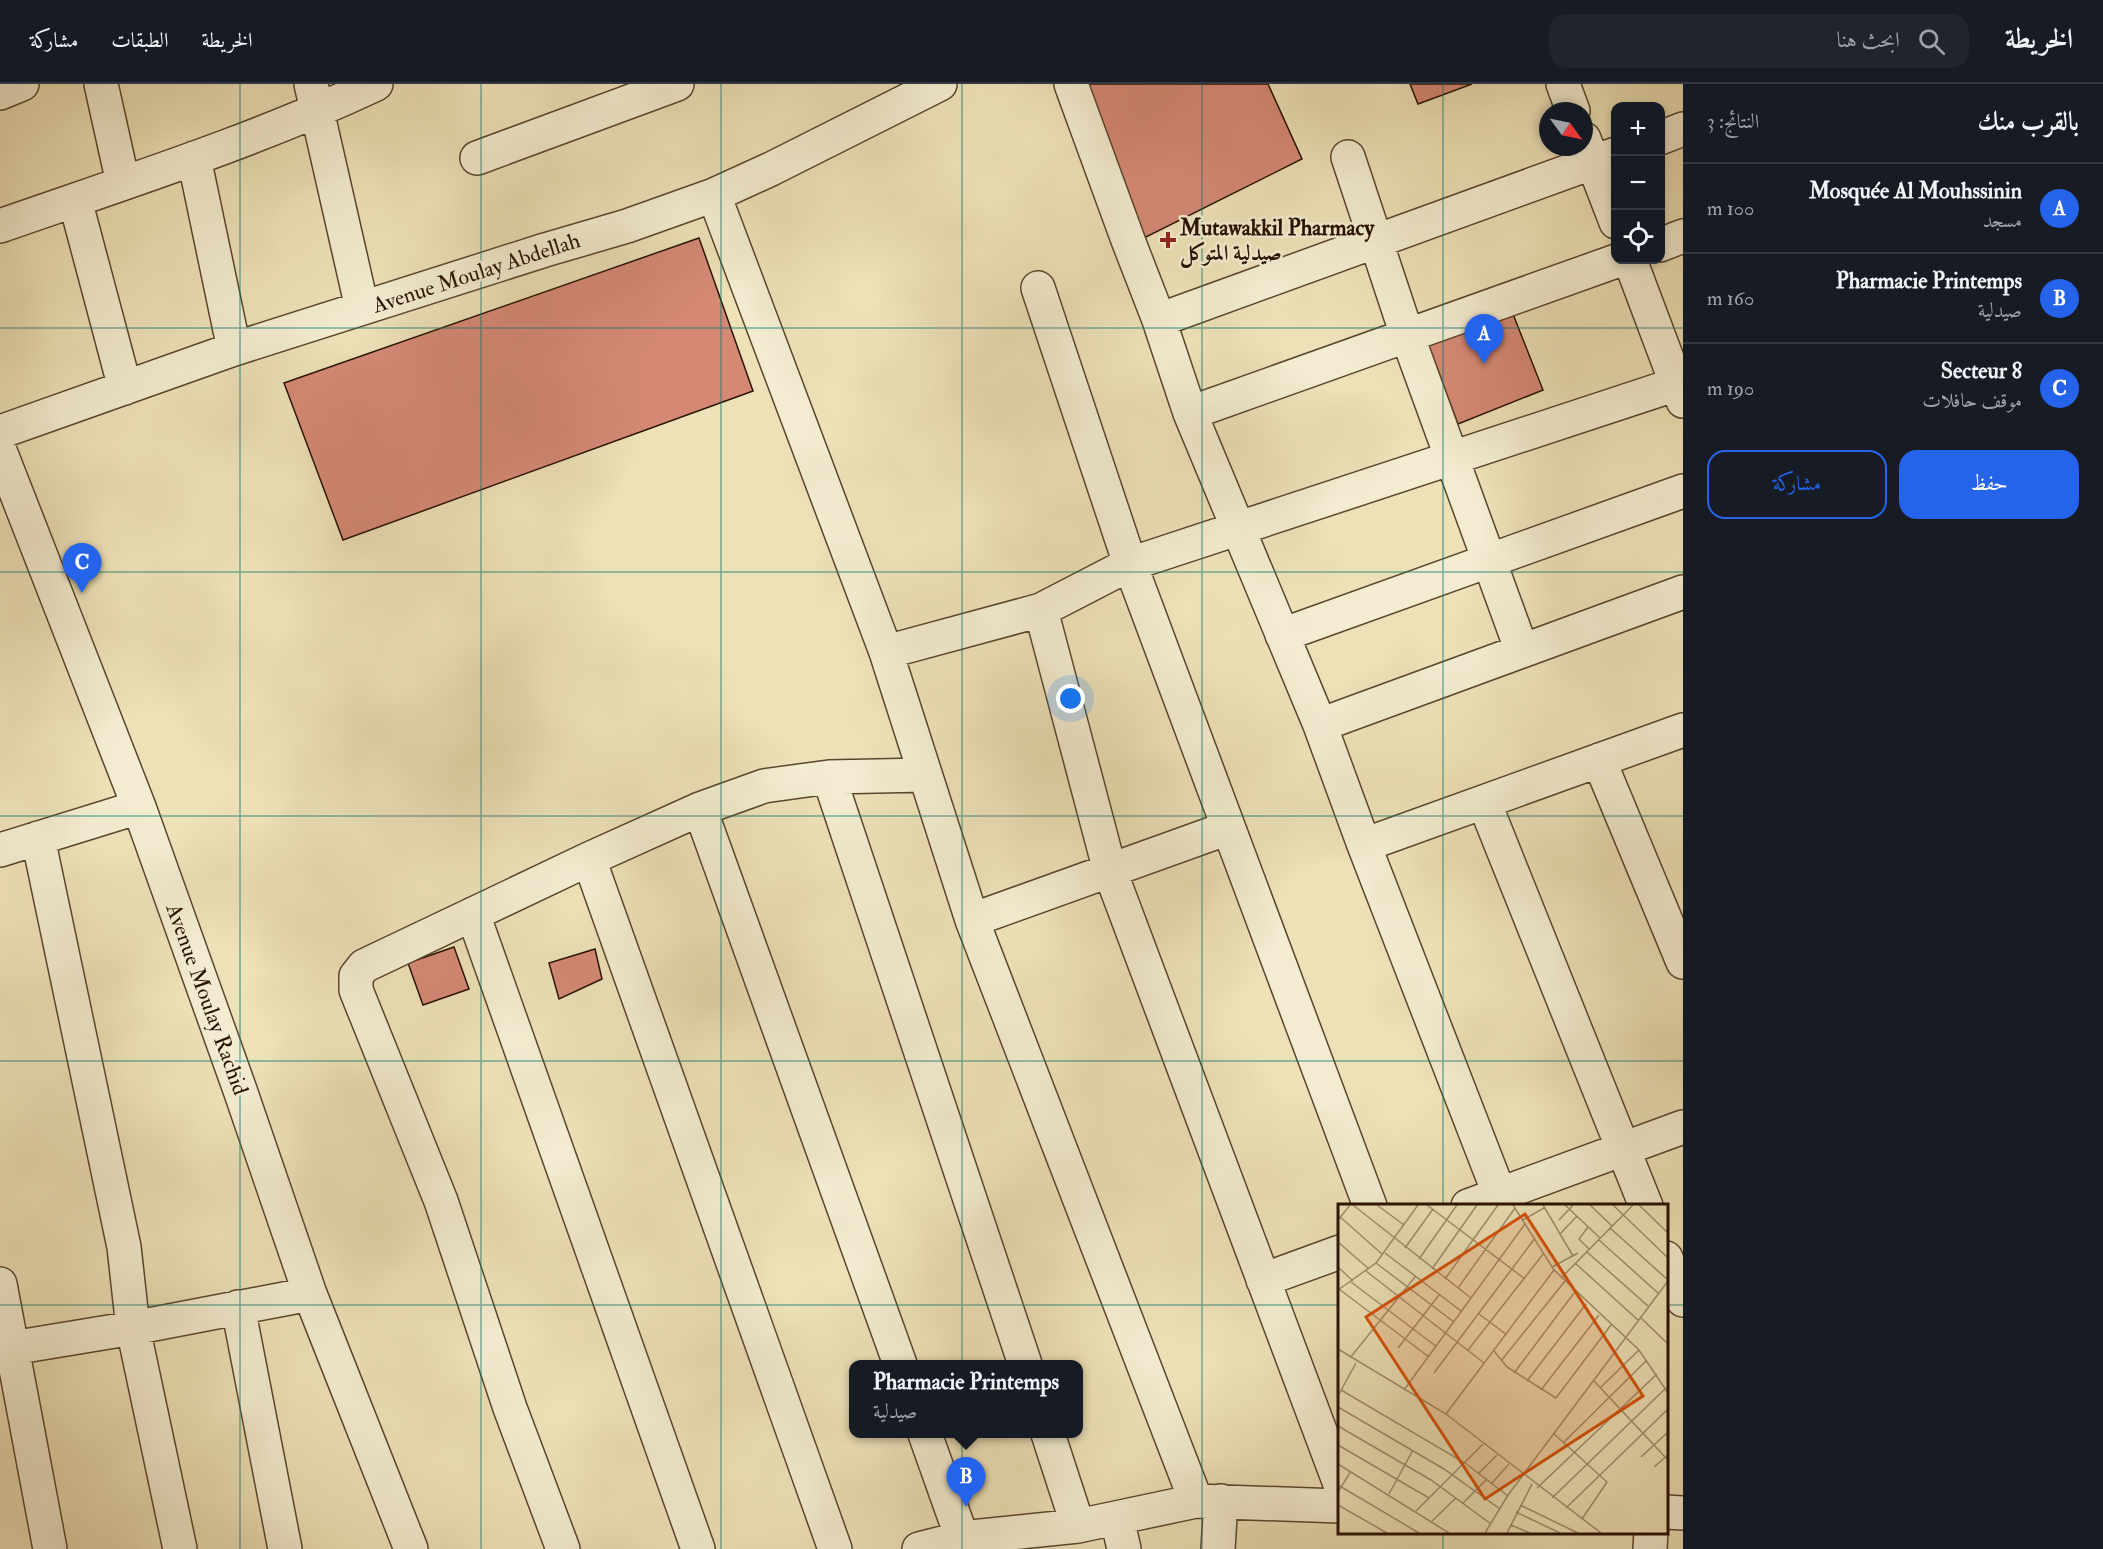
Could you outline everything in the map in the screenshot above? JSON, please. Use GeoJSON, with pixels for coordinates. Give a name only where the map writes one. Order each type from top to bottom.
{"type":"FeatureCollection","features":[{"type":"Feature","properties":{"kind":"street"},"geometry":{"type":"LineString","coordinates":[[0,93],[22,84]]}},
{"type":"Feature","properties":{"kind":"street"},"geometry":{"type":"LineString","coordinates":[[101,84],[123,183]]}},
{"type":"Feature","properties":{"kind":"street"},"geometry":{"type":"LineString","coordinates":[[0,226],[194,158],[314,98],[376,84]]}},
{"type":"Feature","properties":{"kind":"street"},"geometry":{"type":"LineString","coordinates":[[477,158],[676,84]]}},
{"type":"Feature","properties":{"kind":"street","name":"Avenue Moulay Abdellah"},"geometry":{"type":"LineString","coordinates":[[0,432],[234,349],[627,226],[714,195],[940,84]]}},
{"type":"Feature","properties":{"kind":"street"},"geometry":{"type":"LineString","coordinates":[[1071,84],[1159,320],[1190,413],[1320,725],[1364,845],[1502,1200]]}},
{"type":"Feature","properties":{"kind":"street"},"geometry":{"type":"LineString","coordinates":[[1563,84],[1570,102]]}},
{"type":"Feature","properties":{"kind":"street"},"geometry":{"type":"LineString","coordinates":[[314,98],[362,308]]}},
{"type":"Feature","properties":{"kind":"street"},"geometry":{"type":"LineString","coordinates":[[1665,136],[1683,129]]}},
{"type":"Feature","properties":{"kind":"street"},"geometry":{"type":"LineString","coordinates":[[1159,320],[1376,241],[1597,152],[1613,210]]}},
{"type":"Feature","properties":{"kind":"street"},"geometry":{"type":"LineString","coordinates":[[194,158],[234,349]]}},
{"type":"Feature","properties":{"kind":"street"},"geometry":{"type":"LineString","coordinates":[[1348,158],[1407,335],[1522,651]]}},
{"type":"Feature","properties":{"kind":"street"},"geometry":{"type":"LineString","coordinates":[[714,195],[886,652],[972,920],[1209,1501],[1218,1549]]}},
{"type":"Feature","properties":{"kind":"street"},"geometry":{"type":"LineString","coordinates":[[75,200],[125,388]]}},
{"type":"Feature","properties":{"kind":"street"},"geometry":{"type":"LineString","coordinates":[[1665,242],[1683,236]]}},
{"type":"Feature","properties":{"kind":"street"},"geometry":{"type":"LineString","coordinates":[[1190,413],[1611,263]]}},
{"type":"Feature","properties":{"kind":"street"},"geometry":{"type":"LineString","coordinates":[[886,652],[1041,610],[1130,564],[1451,458],[1681,389],[1632,264]]}},
{"type":"Feature","properties":{"kind":"street"},"geometry":{"type":"LineString","coordinates":[[1038,288],[1130,564],[1369,1204]]}},
{"type":"Feature","properties":{"kind":"street","name":"Avenue Moulay Rachid"},"geometry":{"type":"LineString","coordinates":[[0,451],[139,807],[310,1294],[411,1549]]}},
{"type":"Feature","properties":{"kind":"street"},"geometry":{"type":"LineString","coordinates":[[1282,634],[1683,490]]}},
{"type":"Feature","properties":{"kind":"street"},"geometry":{"type":"LineString","coordinates":[[1320,725],[1683,592]]}},
{"type":"Feature","properties":{"kind":"street"},"geometry":{"type":"LineString","coordinates":[[1041,610],[1110,871],[1338,1479]]}},
{"type":"Feature","properties":{"kind":"street"},"geometry":{"type":"LineString","coordinates":[[1364,845],[1683,730]]}},
{"type":"Feature","properties":{"kind":"street"},"geometry":{"type":"LineString","coordinates":[[1599,760],[1683,962]]}},
{"type":"Feature","properties":{"kind":"street"},"geometry":{"type":"LineString","coordinates":[[563,1549],[510,1408],[441,1201],[356,990],[356,976],[364,966],[589,859],[700,809],[764,786],[829,777],[925,775]]}},
{"type":"Feature","properties":{"kind":"street"},"geometry":{"type":"LineString","coordinates":[[829,777],[1023,1360]]}},
{"type":"Feature","properties":{"kind":"street"},"geometry":{"type":"LineString","coordinates":[[1484,802],[1645,1204]]}},
{"type":"Feature","properties":{"kind":"street"},"geometry":{"type":"LineString","coordinates":[[0,850],[139,807]]}},
{"type":"Feature","properties":{"kind":"street"},"geometry":{"type":"LineString","coordinates":[[700,809],[898,1360]]}},
{"type":"Feature","properties":{"kind":"street"},"geometry":{"type":"LineString","coordinates":[[972,920],[1228,828]]}},
{"type":"Feature","properties":{"kind":"street"},"geometry":{"type":"LineString","coordinates":[[38,838],[124,1247],[133,1328],[180,1549]]}},
{"type":"Feature","properties":{"kind":"street"},"geometry":{"type":"LineString","coordinates":[[589,859],[836,1549]]}},
{"type":"Feature","properties":{"kind":"street"},"geometry":{"type":"LineString","coordinates":[[473,914],[698,1549]]}},
{"type":"Feature","properties":{"kind":"street"},"geometry":{"type":"LineString","coordinates":[[1479,1204],[1502,1200],[1624,1148],[1683,1127]]}},
{"type":"Feature","properties":{"kind":"street"},"geometry":{"type":"LineString","coordinates":[[1263,1280],[1338,1253]]}},
{"type":"Feature","properties":{"kind":"street"},"geometry":{"type":"LineString","coordinates":[[1668,1263],[1683,1300]]}},
{"type":"Feature","properties":{"kind":"street"},"geometry":{"type":"LineString","coordinates":[[0,1284],[6,1349],[50,1549]]}},
{"type":"Feature","properties":{"kind":"street"},"geometry":{"type":"LineString","coordinates":[[6,1349],[133,1328],[310,1294]]}},
{"type":"Feature","properties":{"kind":"street"},"geometry":{"type":"LineString","coordinates":[[238,1307],[285,1549]]}},
{"type":"Feature","properties":{"kind":"street"},"geometry":{"type":"LineString","coordinates":[[926,1438],[963,1538]]}},
{"type":"Feature","properties":{"kind":"street"},"geometry":{"type":"LineString","coordinates":[[1049,1438],[1078,1526]]}},
{"type":"Feature","properties":{"kind":"street"},"geometry":{"type":"LineString","coordinates":[[919,1549],[963,1538],[1078,1526],[1209,1501],[1338,1506]]}},
{"type":"Feature","properties":{"kind":"street"},"geometry":{"type":"LineString","coordinates":[[1668,1512],[1683,1513]]}},
{"type":"Feature","properties":{"kind":"street"},"geometry":{"type":"LineString","coordinates":[[1117,1518],[1124,1549]]}},
{"type":"Feature","properties":{"kind":"street"},"geometry":{"type":"LineString","coordinates":[[1650,1549],[1651,1534]]}},
{"type":"Feature","properties":{"kind":"building"},"geometry":{"type":"Polygon","coordinates":[[[1079,84],[1268,84],[1302,159],[1142,239],[1079,84]]]}},
{"type":"Feature","properties":{"kind":"building"},"geometry":{"type":"Polygon","coordinates":[[[1410,84],[1472,84],[1418,104],[1410,84]]]}},
{"type":"Feature","properties":{"kind":"building"},"geometry":{"type":"Polygon","coordinates":[[[699,238],[753,391],[343,540],[284,383],[699,238]]]}},
{"type":"Feature","properties":{"kind":"building"},"geometry":{"type":"Polygon","coordinates":[[[1509,304],[1543,390],[1458,424],[1425,337],[1509,304]]]}},
{"type":"Feature","properties":{"kind":"building"},"geometry":{"type":"Polygon","coordinates":[[[454,947],[469,989],[423,1005],[408,963],[454,947]]]}},
{"type":"Feature","properties":{"kind":"building"},"geometry":{"type":"Polygon","coordinates":[[[595,949],[602,979],[559,999],[549,963],[595,949]]]}},
{"type":"Feature","properties":{"kind":"place","name":"Mutawakkil Pharmacy صيدلية المتوكل"},"geometry":{"type":"Point","coordinates":[1168,240]}},
{"type":"Feature","properties":{"kind":"place","name":"Mosquée Al Mouhssinin"},"geometry":{"type":"Point","coordinates":[1484,364]}},
{"type":"Feature","properties":{"kind":"place","name":"Secteur 8"},"geometry":{"type":"Point","coordinates":[82,593]}},
{"type":"Feature","properties":{"kind":"place","name":"Pharmacie Printemps"},"geometry":{"type":"Point","coordinates":[966,1507]}}]}
